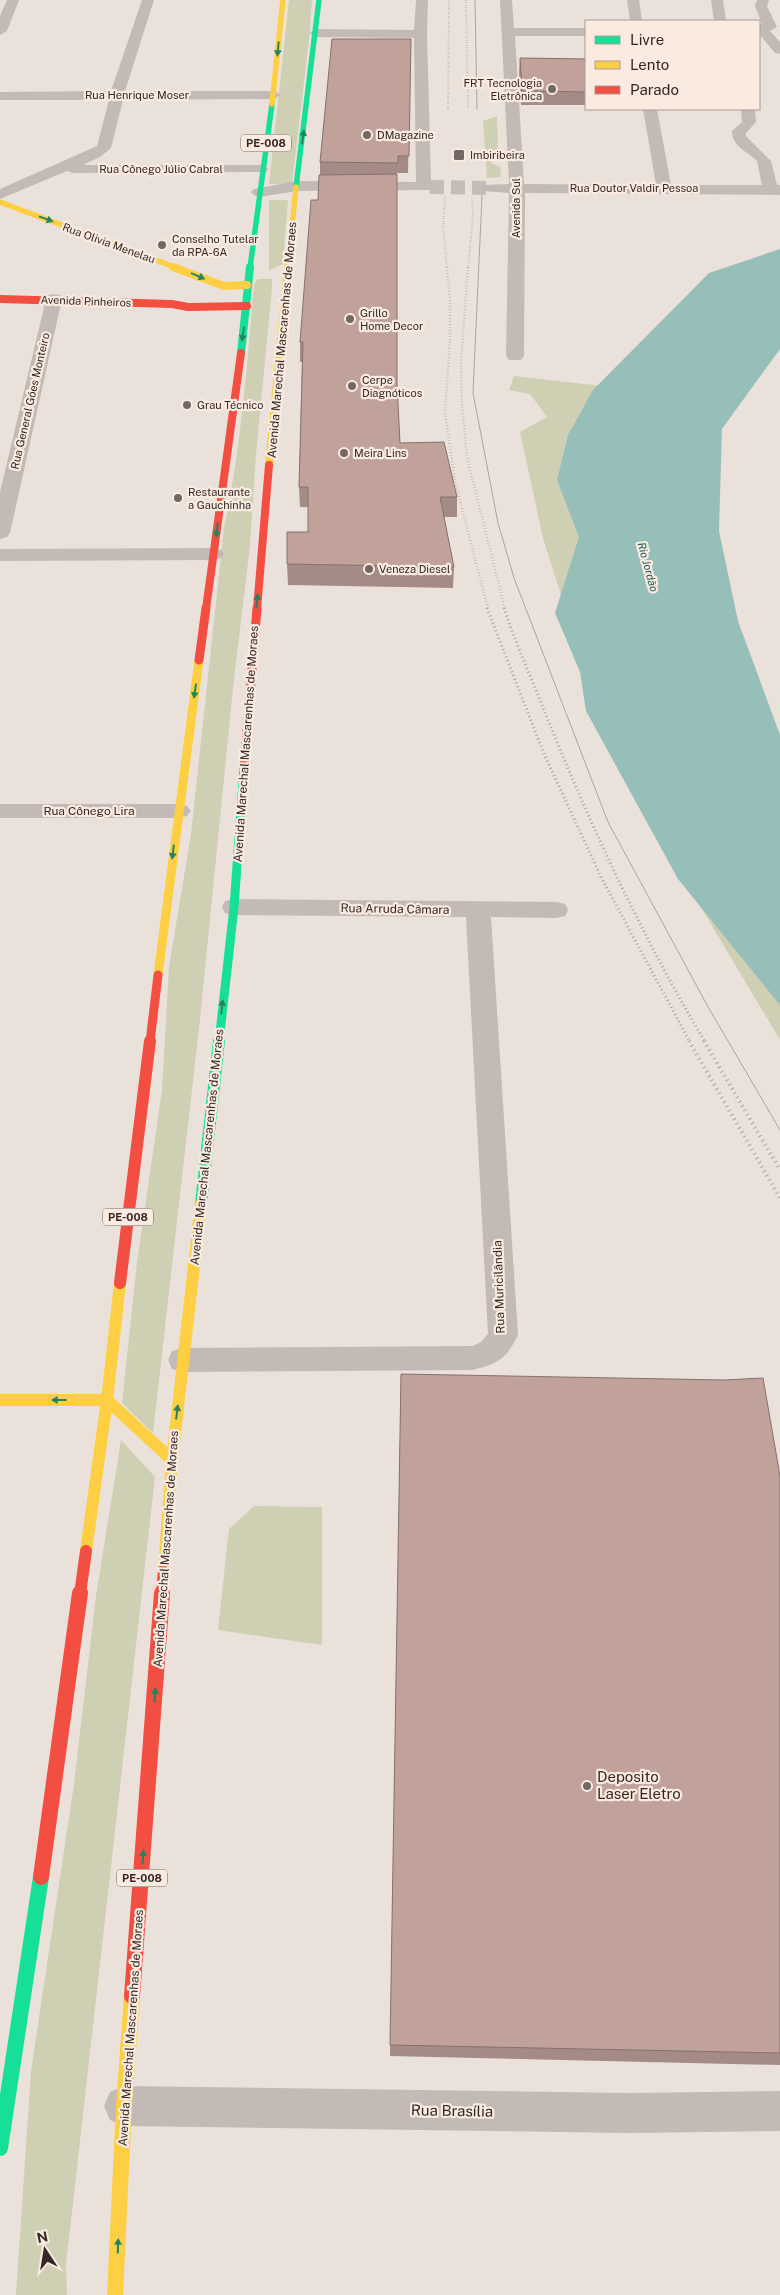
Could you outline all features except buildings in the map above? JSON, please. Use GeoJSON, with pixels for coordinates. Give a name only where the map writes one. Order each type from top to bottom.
{"type":"FeatureCollection","features":[{"type":"Feature","properties":{"kind":"main road","name":"PE-008"},"geometry":{"type":"LineString","coordinates":[[0,2148],[38,1900],[107,1400],[133,1171],[179,811],[247,306],[247,286],[261,169],[274,95],[283,0]]}},
{"type":"Feature","properties":{"kind":"main road","name":"Avenida Marechal Mascarenhas de Moraes"},"geometry":{"type":"LineString","coordinates":[[115,2295],[124,2106],[172,1460],[234,907],[253,642],[297,186],[319,0]]}},
{"type":"Feature","properties":{"kind":"main road","name":"Rua Olivia Menelau"},"geometry":{"type":"LineString","coordinates":[[0,202],[224,286],[247,286]]}},
{"type":"Feature","properties":{"kind":"main road"},"geometry":{"type":"LineString","coordinates":[[275,272],[289,266]]}},
{"type":"Feature","properties":{"kind":"main road"},"geometry":{"type":"LineString","coordinates":[[247,286],[261,279]]}},
{"type":"Feature","properties":{"kind":"main road","name":"Avenida Pinheiros"},"geometry":{"type":"LineString","coordinates":[[172,304],[224,286]]}},
{"type":"Feature","properties":{"kind":"main road","name":"Avenida Pinheiros"},"geometry":{"type":"LineString","coordinates":[[0,299],[54,299],[172,304],[188,307],[247,306]]}},
{"type":"Feature","properties":{"kind":"main road"},"geometry":{"type":"LineString","coordinates":[[0,1400],[107,1400],[172,1460]]}},
{"type":"Feature","properties":{"kind":"street"},"geometry":{"type":"LineString","coordinates":[[0,30],[13,0]]}},
{"type":"Feature","properties":{"kind":"street"},"geometry":{"type":"LineString","coordinates":[[0,194],[104,148],[117,95],[148,0]]}},
{"type":"Feature","properties":{"kind":"street"},"geometry":{"type":"LineString","coordinates":[[259,192],[297,186],[427,187],[420,34],[422,0]]}},
{"type":"Feature","properties":{"kind":"street","name":"Avenida Sul"},"geometry":{"type":"LineString","coordinates":[[506,0],[506,32],[517,188],[515,356]]}},
{"type":"Feature","properties":{"kind":"street"},"geometry":{"type":"LineString","coordinates":[[633,0],[636,20]]}},
{"type":"Feature","properties":{"kind":"street"},"geometry":{"type":"LineString","coordinates":[[717,0],[720,20]]}},
{"type":"Feature","properties":{"kind":"street"},"geometry":{"type":"LineString","coordinates":[[763,0],[761,6],[768,27],[780,50]]}},
{"type":"Feature","properties":{"kind":"street"},"geometry":{"type":"LineString","coordinates":[[316,32],[420,34]]}},
{"type":"Feature","properties":{"kind":"street"},"geometry":{"type":"LineString","coordinates":[[506,32],[585,32]]}},
{"type":"Feature","properties":{"kind":"street","name":"Rua Henrique Moser"},"geometry":{"type":"LineString","coordinates":[[0,96],[274,95]]}},
{"type":"Feature","properties":{"kind":"street"},"geometry":{"type":"LineString","coordinates":[[650,110],[664,188]]}},
{"type":"Feature","properties":{"kind":"street"},"geometry":{"type":"LineString","coordinates":[[748,110],[750,121],[748,126],[739,131],[739,136],[742,143],[764,161],[775,190]]}},
{"type":"Feature","properties":{"kind":"street","name":"Rua Cônego Júlio Cabral"},"geometry":{"type":"LineString","coordinates":[[62,168],[261,169]]}},
{"type":"Feature","properties":{"kind":"street","name":"Rua Doutor Valdir Pessoa"},"geometry":{"type":"LineString","coordinates":[[488,188],[775,190]]}},
{"type":"Feature","properties":{"kind":"street","name":"Rua General Góes Monteiro"},"geometry":{"type":"LineString","coordinates":[[0,533],[54,299]]}},
{"type":"Feature","properties":{"kind":"street"},"geometry":{"type":"LineString","coordinates":[[0,555],[214,554]]}},
{"type":"Feature","properties":{"kind":"street","name":"Rua Cônego Lira"},"geometry":{"type":"LineString","coordinates":[[0,811],[179,811]]}},
{"type":"Feature","properties":{"kind":"street","name":"Rua Arruda Câmara"},"geometry":{"type":"LineString","coordinates":[[234,907],[556,910]]}},
{"type":"Feature","properties":{"kind":"street","name":"Rua Muricilândia"},"geometry":{"type":"LineString","coordinates":[[184,1360],[473,1358],[491,1353],[498,1345],[504,1334],[478,910]]}},
{"type":"Feature","properties":{"kind":"street","name":"Rua Brasília"},"geometry":{"type":"LineString","coordinates":[[124,2106],[395,2121],[628,2113],[780,2111]]}},
{"type":"Feature","properties":{"kind":"green space"},"geometry":{"type":"Polygon","coordinates":[[[289,0],[312,0],[309,40],[292,184],[269,184],[289,0]]]}},
{"type":"Feature","properties":{"kind":"green space"},"geometry":{"type":"Polygon","coordinates":[[[497,116],[498,152],[491,156],[491,163],[500,167],[501,177],[487,178],[483,121],[497,116]]]}},
{"type":"Feature","properties":{"kind":"green space"},"geometry":{"type":"Polygon","coordinates":[[[269,200],[288,200],[283,264],[269,270],[269,200]]]}},
{"type":"Feature","properties":{"kind":"green space"},"geometry":{"type":"Polygon","coordinates":[[[258,279],[272,279],[272,288],[256,454],[250,545],[233,688],[200,1019],[153,1433],[122,1403],[137,1262],[162,1090],[169,967],[191,834],[224,528],[239,437],[254,284],[258,279]]]}},
{"type":"Feature","properties":{"kind":"green space"},"geometry":{"type":"Polygon","coordinates":[[[514,376],[620,388],[780,991],[780,1040],[696,899],[573,633],[543,538],[520,432],[547,417],[530,394],[509,390],[514,376]]]}},
{"type":"Feature","properties":{"kind":"green space"},"geometry":{"type":"Polygon","coordinates":[[[121,1440],[155,1477],[66,2265],[67,2295],[16,2295],[31,2071],[74,1784],[96,1596],[121,1440]]]}},
{"type":"Feature","properties":{"kind":"green space"},"geometry":{"type":"Polygon","coordinates":[[[254,1506],[322,1507],[322,1645],[218,1630],[229,1529],[254,1506]]]}},
{"type":"Feature","properties":{"kind":"water","name":"Rio Jordão"},"geometry":{"type":"Polygon","coordinates":[[[780,249],[780,349],[722,429],[719,531],[738,621],[780,735],[780,1005],[678,879],[586,711],[580,672],[555,613],[579,537],[557,480],[568,435],[593,390],[709,273],[780,249]]]}},
{"type":"Feature","properties":{"kind":"tunnel"},"geometry":{"type":"LineString","coordinates":[[430,187],[488,188]]}},
{"type":"Feature","properties":{"kind":"tram line"},"geometry":{"type":"LineString","coordinates":[[475,0],[477,109]]}},
{"type":"Feature","properties":{"kind":"tram line"},"geometry":{"type":"LineString","coordinates":[[482,196],[473,393],[498,523],[514,578],[608,822],[707,1005],[780,1130]]}},
{"type":"Feature","properties":{"kind":"railway"},"geometry":{"type":"LineString","coordinates":[[448,109],[449,0]]}},
{"type":"Feature","properties":{"kind":"railway"},"geometry":{"type":"LineString","coordinates":[[466,0],[468,109]]}},
{"type":"Feature","properties":{"kind":"railway"},"geometry":{"type":"LineString","coordinates":[[445,196],[443,227],[447,268]]}},
{"type":"Feature","properties":{"kind":"railway"},"geometry":{"type":"LineString","coordinates":[[468,268],[473,216],[472,196]]}},
{"type":"Feature","properties":{"kind":"railway"},"geometry":{"type":"LineString","coordinates":[[447,267],[450,303],[450,340],[445,412],[455,481],[488,609]]}},
{"type":"Feature","properties":{"kind":"railway"},"geometry":{"type":"LineString","coordinates":[[468,267],[461,362],[462,406],[467,458],[505,609]]}},
{"type":"Feature","properties":{"kind":"railway"},"geometry":{"type":"LineString","coordinates":[[487,608],[544,754],[602,879],[690,1042]]}},
{"type":"Feature","properties":{"kind":"railway"},"geometry":{"type":"LineString","coordinates":[[504,608],[518,647],[599,838],[660,962],[705,1042]]}},
{"type":"Feature","properties":{"kind":"railway"},"geometry":{"type":"LineString","coordinates":[[689,1041],[780,1198]]}},
{"type":"Feature","properties":{"kind":"railway"},"geometry":{"type":"LineString","coordinates":[[704,1041],[780,1170]]}},
{"type":"Feature","properties":{"kind":"traffic: fast"},"geometry":{"type":"LineString","coordinates":[[296,187],[314,53],[319,0]]}},
{"type":"Feature","properties":{"kind":"traffic: fast"},"geometry":{"type":"LineString","coordinates":[[241,353],[247,306],[247,289],[272,104]]}},
{"type":"Feature","properties":{"kind":"traffic: fast"},"geometry":{"type":"LineString","coordinates":[[201,1204],[234,907],[243,782]]}},
{"type":"Feature","properties":{"kind":"traffic: fast"},"geometry":{"type":"LineString","coordinates":[[0,2148],[41,1877]]}},
{"type":"Feature","properties":{"kind":"traffic: slow"},"geometry":{"type":"LineString","coordinates":[[272,104],[283,0]]}},
{"type":"Feature","properties":{"kind":"traffic: slow"},"geometry":{"type":"LineString","coordinates":[[269,465],[296,187]]}},
{"type":"Feature","properties":{"kind":"traffic: slow"},"geometry":{"type":"LineString","coordinates":[[0,202],[224,286],[247,285]]}},
{"type":"Feature","properties":{"kind":"traffic: slow"},"geometry":{"type":"LineString","coordinates":[[158,975],[199,660]]}},
{"type":"Feature","properties":{"kind":"traffic: slow"},"geometry":{"type":"LineString","coordinates":[[164,1570],[172,1460],[201,1204]]}},
{"type":"Feature","properties":{"kind":"traffic: slow"},"geometry":{"type":"LineString","coordinates":[[86,1551],[107,1400],[120,1283]]}},
{"type":"Feature","properties":{"kind":"traffic: slow"},"geometry":{"type":"LineString","coordinates":[[0,1400],[107,1400],[172,1460]]}},
{"type":"Feature","properties":{"kind":"traffic: slow"},"geometry":{"type":"LineString","coordinates":[[115,2295],[124,2106],[132,1996]]}},
{"type":"Feature","properties":{"kind":"traffic: jam"},"geometry":{"type":"LineString","coordinates":[[0,299],[172,304],[188,307],[247,306]]}},
{"type":"Feature","properties":{"kind":"traffic: jam"},"geometry":{"type":"LineString","coordinates":[[199,660],[241,353]]}},
{"type":"Feature","properties":{"kind":"traffic: jam"},"geometry":{"type":"LineString","coordinates":[[243,782],[269,465]]}},
{"type":"Feature","properties":{"kind":"traffic: jam"},"geometry":{"type":"LineString","coordinates":[[120,1283],[158,975]]}},
{"type":"Feature","properties":{"kind":"traffic: jam"},"geometry":{"type":"LineString","coordinates":[[41,1877],[86,1551]]}},
{"type":"Feature","properties":{"kind":"traffic: jam"},"geometry":{"type":"LineString","coordinates":[[132,1996],[164,1570]]}},
{"type":"Feature","properties":{"kind":"place","name":"FRT Tecnologia Eletrônica"},"geometry":{"type":"Point","coordinates":[552,89]}},
{"type":"Feature","properties":{"kind":"place","name":"DMagazine"},"geometry":{"type":"Point","coordinates":[367,135]}},
{"type":"Feature","properties":{"kind":"place","name":"Imbiribeira"},"geometry":{"type":"Point","coordinates":[459,155]}},
{"type":"Feature","properties":{"kind":"place","name":"Conselho Tutelar da RPA-6A"},"geometry":{"type":"Point","coordinates":[162,245]}},
{"type":"Feature","properties":{"kind":"place","name":"Grillo Home Decor"},"geometry":{"type":"Point","coordinates":[350,319]}},
{"type":"Feature","properties":{"kind":"place","name":"Cerpe Diagnóticos"},"geometry":{"type":"Point","coordinates":[352,386]}},
{"type":"Feature","properties":{"kind":"place","name":"Grau Técnico"},"geometry":{"type":"Point","coordinates":[187,405]}},
{"type":"Feature","properties":{"kind":"place","name":"Meira Lins"},"geometry":{"type":"Point","coordinates":[344,453]}},
{"type":"Feature","properties":{"kind":"place","name":"Restaurante a Gauchinha"},"geometry":{"type":"Point","coordinates":[178,498]}},
{"type":"Feature","properties":{"kind":"place","name":"Veneza Diesel"},"geometry":{"type":"Point","coordinates":[369,569]}},
{"type":"Feature","properties":{"kind":"place","name":"Deposito Laser Eletro"},"geometry":{"type":"Point","coordinates":[587,1786]}}]}
